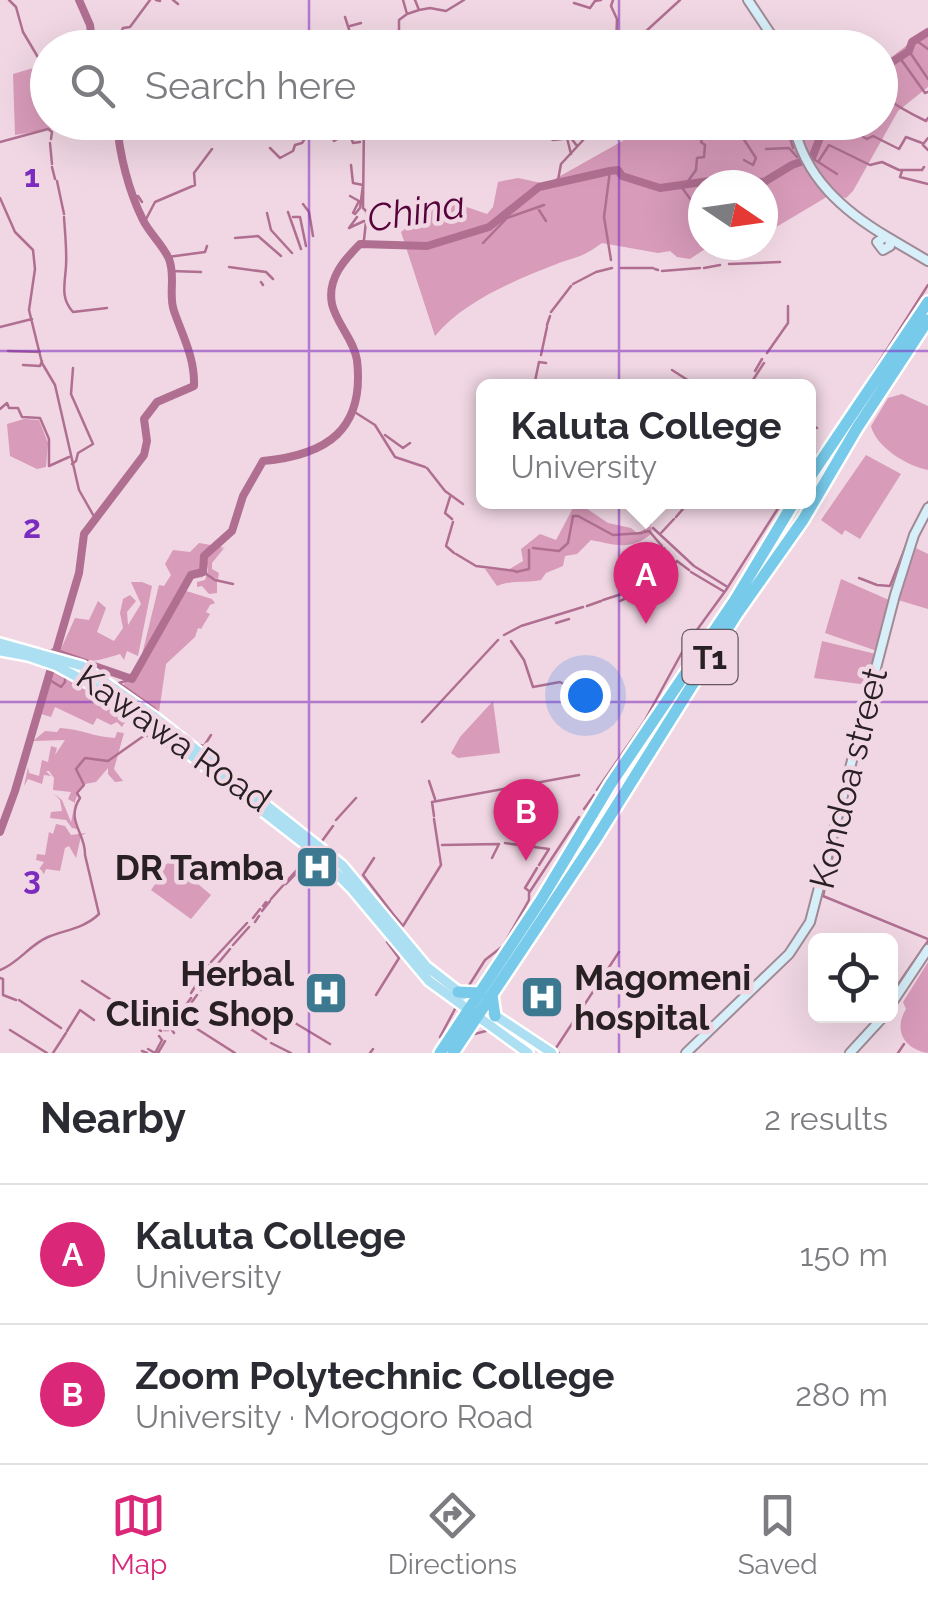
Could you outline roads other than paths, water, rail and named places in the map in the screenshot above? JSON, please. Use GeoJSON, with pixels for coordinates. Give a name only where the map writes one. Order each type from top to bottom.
{"type":"FeatureCollection","features":[{"type":"Feature","properties":{"kind":"highway"},"geometry":{"type":"LineString","coordinates":[[816,468],[928,302]]}},
{"type":"Feature","properties":{"kind":"highway","name":"T1"},"geometry":{"type":"LineString","coordinates":[[816,498],[928,320]]}},
{"type":"Feature","properties":{"kind":"highway","name":"T1"},"geometry":{"type":"LineString","coordinates":[[454,1053],[610,785],[736,600],[790,509]]}},
{"type":"Feature","properties":{"kind":"highway","name":"T1"},"geometry":{"type":"LineString","coordinates":[[440,1053],[476,1010],[595,840],[736,615],[809,509]]}},
{"type":"Feature","properties":{"kind":"main road"},"geometry":{"type":"LineString","coordinates":[[0,643],[48,658]]}},
{"type":"Feature","properties":{"kind":"main road"},"geometry":{"type":"LineString","coordinates":[[0,651],[48,658]]}},
{"type":"Feature","properties":{"kind":"main road","name":"Kawawa Road"},"geometry":{"type":"LineString","coordinates":[[48,658],[60,664],[82,666],[114,688],[320,846],[354,877],[426,966],[528,1053]]}},
{"type":"Feature","properties":{"kind":"main road","name":"Kawawa Road"},"geometry":{"type":"LineString","coordinates":[[476,1010],[552,1053]]}},
{"type":"Feature","properties":{"kind":"street"},"geometry":{"type":"LineString","coordinates":[[748,0],[768,30]]}},
{"type":"Feature","properties":{"kind":"street"},"geometry":{"type":"LineString","coordinates":[[796,140],[809,170],[834,198],[885,241],[928,262]]}},
{"type":"Feature","properties":{"kind":"street","name":"Kondoa street"},"geometry":{"type":"LineString","coordinates":[[686,1053],[789,954],[810,922],[894,595],[914,535],[928,508]]}},
{"type":"Feature","properties":{"kind":"street"},"geometry":{"type":"LineString","coordinates":[[898,994],[928,949]]}},
{"type":"Feature","properties":{"kind":"street"},"geometry":{"type":"LineString","coordinates":[[850,1053],[878,1023]]}},
{"type":"Feature","properties":{"kind":"waterway"},"geometry":{"type":"LineString","coordinates":[[9,0],[16,7],[30,44]]}},
{"type":"Feature","properties":{"kind":"waterway"},"geometry":{"type":"LineString","coordinates":[[79,0],[91,30]]}},
{"type":"Feature","properties":{"kind":"waterway"},"geometry":{"type":"LineString","coordinates":[[122,30],[130,27],[150,0]]}},
{"type":"Feature","properties":{"kind":"waterway"},"geometry":{"type":"LineString","coordinates":[[156,0],[160,1]]}},
{"type":"Feature","properties":{"kind":"waterway"},"geometry":{"type":"LineString","coordinates":[[173,0],[178,4]]}},
{"type":"Feature","properties":{"kind":"waterway"},"geometry":{"type":"LineString","coordinates":[[399,30],[399,20],[407,14],[403,0]]}},
{"type":"Feature","properties":{"kind":"waterway"},"geometry":{"type":"LineString","coordinates":[[407,14],[419,10],[415,0]]}},
{"type":"Feature","properties":{"kind":"waterway"},"geometry":{"type":"LineString","coordinates":[[419,10],[446,11],[464,0]]}},
{"type":"Feature","properties":{"kind":"waterway"},"geometry":{"type":"LineString","coordinates":[[574,3],[590,8],[601,0]]}},
{"type":"Feature","properties":{"kind":"waterway"},"geometry":{"type":"LineString","coordinates":[[613,0],[617,30]]}},
{"type":"Feature","properties":{"kind":"waterway"},"geometry":{"type":"LineString","coordinates":[[647,30],[680,0]]}},
{"type":"Feature","properties":{"kind":"waterway"},"geometry":{"type":"LineString","coordinates":[[345,17],[349,30]]}},
{"type":"Feature","properties":{"kind":"waterway"},"geometry":{"type":"LineString","coordinates":[[350,26],[361,23]]}},
{"type":"Feature","properties":{"kind":"waterway","name":"China"},"geometry":{"type":"LineString","coordinates":[[898,58],[928,32]]}},
{"type":"Feature","properties":{"kind":"waterway"},"geometry":{"type":"LineString","coordinates":[[917,41],[928,49]]}},
{"type":"Feature","properties":{"kind":"waterway"},"geometry":{"type":"LineString","coordinates":[[909,51],[928,79]]}},
{"type":"Feature","properties":{"kind":"waterway"},"geometry":{"type":"LineString","coordinates":[[900,58],[928,92]]}},
{"type":"Feature","properties":{"kind":"waterway"},"geometry":{"type":"LineString","coordinates":[[898,106],[926,121],[928,118]]}},
{"type":"Feature","properties":{"kind":"waterway"},"geometry":{"type":"LineString","coordinates":[[0,142],[30,134]]}},
{"type":"Feature","properties":{"kind":"waterway"},"geometry":{"type":"LineString","coordinates":[[881,140],[899,149],[906,137],[922,143]]}},
{"type":"Feature","properties":{"kind":"waterway"},"geometry":{"type":"LineString","coordinates":[[924,143],[928,138]]}},
{"type":"Feature","properties":{"kind":"waterway"},"geometry":{"type":"LineString","coordinates":[[0,832],[79,573],[84,534],[144,455],[144,419],[157,402],[194,386],[190,357],[172,305],[171,266],[133,197],[119,140]]}},
{"type":"Feature","properties":{"kind":"waterway"},"geometry":{"type":"LineString","coordinates":[[270,148],[280,158],[304,140]]}},
{"type":"Feature","properties":{"kind":"waterway"},"geometry":{"type":"LineString","coordinates":[[352,140],[360,142]]}},
{"type":"Feature","properties":{"kind":"waterway"},"geometry":{"type":"LineString","coordinates":[[360,244],[364,240],[367,212],[363,208],[364,140]]}},
{"type":"Feature","properties":{"kind":"waterway"},"geometry":{"type":"LineString","coordinates":[[568,140],[571,154]]}},
{"type":"Feature","properties":{"kind":"waterway"},"geometry":{"type":"LineString","coordinates":[[572,140],[577,146]]}},
{"type":"Feature","properties":{"kind":"waterway"},"geometry":{"type":"LineString","coordinates":[[558,180],[561,164],[583,140]]}},
{"type":"Feature","properties":{"kind":"waterway"},"geometry":{"type":"LineString","coordinates":[[686,184],[696,170],[697,158],[704,157],[702,140]]}},
{"type":"Feature","properties":{"kind":"waterway"},"geometry":{"type":"LineString","coordinates":[[744,140],[756,158],[753,165],[744,160]]}},
{"type":"Feature","properties":{"kind":"waterway"},"geometry":{"type":"LineString","coordinates":[[791,140],[793,148]]}},
{"type":"Feature","properties":{"kind":"waterway","name":"China"},"geometry":{"type":"LineString","coordinates":[[54,652],[132,679],[191,575],[203,572],[204,556],[232,531],[243,496],[263,461],[306,453],[323,445],[348,421],[358,384],[357,360],[334,311],[331,295],[338,271],[360,244],[427,246],[489,227],[539,187],[610,171],[618,170],[622,176],[660,188],[717,180],[764,182],[812,158],[819,140]]}},
{"type":"Feature","properties":{"kind":"waterway"},"geometry":{"type":"LineString","coordinates":[[50,143],[52,164]]}},
{"type":"Feature","properties":{"kind":"waterway"},"geometry":{"type":"LineString","coordinates":[[818,162],[829,145],[870,165],[882,162],[899,170],[924,167]]}},
{"type":"Feature","properties":{"kind":"waterway"},"geometry":{"type":"LineString","coordinates":[[923,145],[928,150]]}},
{"type":"Feature","properties":{"kind":"waterway"},"geometry":{"type":"LineString","coordinates":[[766,149],[789,148],[797,157]]}},
{"type":"Feature","properties":{"kind":"waterway"},"geometry":{"type":"LineString","coordinates":[[144,223],[155,202],[195,185],[194,173],[212,149]]}},
{"type":"Feature","properties":{"kind":"waterway"},"geometry":{"type":"LineString","coordinates":[[812,158],[837,174]]}},
{"type":"Feature","properties":{"kind":"waterway"},"geometry":{"type":"LineString","coordinates":[[351,165],[353,183],[363,185],[360,208],[355,214]]}},
{"type":"Feature","properties":{"kind":"waterway"},"geometry":{"type":"LineString","coordinates":[[52,167],[55,179]]}},
{"type":"Feature","properties":{"kind":"waterway"},"geometry":{"type":"LineString","coordinates":[[610,171],[604,217],[611,260]]}},
{"type":"Feature","properties":{"kind":"waterway"},"geometry":{"type":"LineString","coordinates":[[902,171],[900,177],[928,184]]}},
{"type":"Feature","properties":{"kind":"waterway"},"geometry":{"type":"LineString","coordinates":[[811,176],[831,199]]}},
{"type":"Feature","properties":{"kind":"waterway"},"geometry":{"type":"LineString","coordinates":[[57,181],[64,214]]}},
{"type":"Feature","properties":{"kind":"waterway"},"geometry":{"type":"LineString","coordinates":[[680,185],[688,196]]}},
{"type":"Feature","properties":{"kind":"waterway"},"geometry":{"type":"LineString","coordinates":[[133,198],[138,196],[142,202]]}},
{"type":"Feature","properties":{"kind":"waterway"},"geometry":{"type":"LineString","coordinates":[[350,196],[359,201],[353,213]]}},
{"type":"Feature","properties":{"kind":"waterway"},"geometry":{"type":"LineString","coordinates":[[0,198],[15,232],[33,250],[35,269],[29,310],[42,363],[55,385],[79,490],[96,520]]}},
{"type":"Feature","properties":{"kind":"waterway"},"geometry":{"type":"LineString","coordinates":[[303,204],[309,212],[313,236]]}},
{"type":"Feature","properties":{"kind":"waterway"},"geometry":{"type":"LineString","coordinates":[[483,243],[507,218],[544,205]]}},
{"type":"Feature","properties":{"kind":"waterway"},"geometry":{"type":"LineString","coordinates":[[539,210],[546,221]]}},
{"type":"Feature","properties":{"kind":"waterway"},"geometry":{"type":"LineString","coordinates":[[288,212],[301,249]]}},
{"type":"Feature","properties":{"kind":"waterway"},"geometry":{"type":"LineString","coordinates":[[267,213],[271,230],[292,253]]}},
{"type":"Feature","properties":{"kind":"waterway"},"geometry":{"type":"LineString","coordinates":[[64,217],[66,301],[73,312],[107,308]]}},
{"type":"Feature","properties":{"kind":"waterway"},"geometry":{"type":"LineString","coordinates":[[293,217],[300,217],[306,246]]}},
{"type":"Feature","properties":{"kind":"waterway"},"geometry":{"type":"LineString","coordinates":[[357,217],[349,228],[364,221]]}},
{"type":"Feature","properties":{"kind":"waterway"},"geometry":{"type":"LineString","coordinates":[[235,238],[258,236],[281,256]]}},
{"type":"Feature","properties":{"kind":"waterway"},"geometry":{"type":"LineString","coordinates":[[168,257],[205,252],[207,246]]}},
{"type":"Feature","properties":{"kind":"waterway"},"geometry":{"type":"LineString","coordinates":[[729,264],[780,262]]}},
{"type":"Feature","properties":{"kind":"waterway"},"geometry":{"type":"LineString","coordinates":[[704,268],[720,265]]}},
{"type":"Feature","properties":{"kind":"waterway"},"geometry":{"type":"LineString","coordinates":[[229,267],[266,272],[273,279]]}},
{"type":"Feature","properties":{"kind":"waterway"},"geometry":{"type":"LineString","coordinates":[[573,284],[612,268]]}},
{"type":"Feature","properties":{"kind":"waterway"},"geometry":{"type":"LineString","coordinates":[[621,268],[638,268]]}},
{"type":"Feature","properties":{"kind":"waterway"},"geometry":{"type":"LineString","coordinates":[[639,268],[653,268]]}},
{"type":"Feature","properties":{"kind":"waterway"},"geometry":{"type":"LineString","coordinates":[[662,271],[700,268]]}},
{"type":"Feature","properties":{"kind":"waterway"},"geometry":{"type":"LineString","coordinates":[[171,271],[201,272]]}},
{"type":"Feature","properties":{"kind":"waterway"},"geometry":{"type":"LineString","coordinates":[[846,414],[928,285]]}},
{"type":"Feature","properties":{"kind":"waterway"},"geometry":{"type":"LineString","coordinates":[[551,312],[571,286]]}},
{"type":"Feature","properties":{"kind":"waterway"},"geometry":{"type":"LineString","coordinates":[[767,353],[788,323],[788,306]]}},
{"type":"Feature","properties":{"kind":"waterway"},"geometry":{"type":"LineString","coordinates":[[547,325],[550,316]]}},
{"type":"Feature","properties":{"kind":"waterway"},"geometry":{"type":"LineString","coordinates":[[0,327],[32,319]]}},
{"type":"Feature","properties":{"kind":"waterway"},"geometry":{"type":"LineString","coordinates":[[541,355],[547,327]]}},
{"type":"Feature","properties":{"kind":"waterway"},"geometry":{"type":"LineString","coordinates":[[8,351],[40,352]]}},
{"type":"Feature","properties":{"kind":"waterway"},"geometry":{"type":"LineString","coordinates":[[755,371],[762,359]]}},
{"type":"Feature","properties":{"kind":"waterway"},"geometry":{"type":"LineString","coordinates":[[23,365],[40,366],[42,361]]}},
{"type":"Feature","properties":{"kind":"waterway"},"geometry":{"type":"LineString","coordinates":[[535,379],[539,362],[546,363]]}},
{"type":"Feature","properties":{"kind":"waterway"},"geometry":{"type":"LineString","coordinates":[[754,379],[764,363]]}},
{"type":"Feature","properties":{"kind":"waterway"},"geometry":{"type":"LineString","coordinates":[[72,464],[78,453],[93,444],[71,394],[73,368]]}},
{"type":"Feature","properties":{"kind":"waterway"},"geometry":{"type":"LineString","coordinates":[[672,370],[686,379]]}},
{"type":"Feature","properties":{"kind":"waterway"},"geometry":{"type":"LineString","coordinates":[[0,409],[7,403],[9,408],[18,408],[22,417],[40,418],[49,439],[49,466],[69,457]]}},
{"type":"Feature","properties":{"kind":"waterway"},"geometry":{"type":"LineString","coordinates":[[353,411],[375,425],[395,457],[425,467]]}},
{"type":"Feature","properties":{"kind":"waterway"},"geometry":{"type":"LineString","coordinates":[[385,435],[403,448],[410,443]]}},
{"type":"Feature","properties":{"kind":"waterway"},"geometry":{"type":"LineString","coordinates":[[816,455],[830,437]]}},
{"type":"Feature","properties":{"kind":"waterway"},"geometry":{"type":"LineString","coordinates":[[427,468],[445,491],[463,504]]}},
{"type":"Feature","properties":{"kind":"waterway"},"geometry":{"type":"LineString","coordinates":[[450,497],[445,513],[452,519]]}},
{"type":"Feature","properties":{"kind":"waterway"},"geometry":{"type":"LineString","coordinates":[[919,516],[928,502]]}},
{"type":"Feature","properties":{"kind":"waterway"},"geometry":{"type":"LineString","coordinates":[[636,509],[650,524]]}},
{"type":"Feature","properties":{"kind":"waterway"},"geometry":{"type":"LineString","coordinates":[[676,517],[683,509]]}},
{"type":"Feature","properties":{"kind":"waterway"},"geometry":{"type":"LineString","coordinates":[[597,790],[644,722],[686,645],[778,509]]}},
{"type":"Feature","properties":{"kind":"waterway"},"geometry":{"type":"LineString","coordinates":[[533,548],[559,551],[568,543],[573,516],[613,535],[642,533]]}},
{"type":"Feature","properties":{"kind":"waterway"},"geometry":{"type":"LineString","coordinates":[[661,533],[674,519]]}},
{"type":"Feature","properties":{"kind":"waterway"},"geometry":{"type":"LineString","coordinates":[[912,531],[918,519]]}},
{"type":"Feature","properties":{"kind":"waterway"},"geometry":{"type":"LineString","coordinates":[[453,522],[446,546],[454,553]]}},
{"type":"Feature","properties":{"kind":"waterway"},"geometry":{"type":"LineString","coordinates":[[653,528],[694,566],[726,586]]}},
{"type":"Feature","properties":{"kind":"waterway"},"geometry":{"type":"LineString","coordinates":[[644,532],[649,531],[662,546]]}},
{"type":"Feature","properties":{"kind":"waterway"},"geometry":{"type":"LineString","coordinates":[[859,578],[890,586],[909,538]]}},
{"type":"Feature","properties":{"kind":"waterway"},"geometry":{"type":"LineString","coordinates":[[664,548],[671,559]]}},
{"type":"Feature","properties":{"kind":"waterway"},"geometry":{"type":"LineString","coordinates":[[516,572],[529,569],[529,550]]}},
{"type":"Feature","properties":{"kind":"waterway"},"geometry":{"type":"LineString","coordinates":[[456,554],[476,566],[515,571]]}},
{"type":"Feature","properties":{"kind":"waterway"},"geometry":{"type":"LineString","coordinates":[[663,574],[677,561],[689,570]]}},
{"type":"Feature","properties":{"kind":"waterway"},"geometry":{"type":"LineString","coordinates":[[650,581],[663,567]]}},
{"type":"Feature","properties":{"kind":"waterway"},"geometry":{"type":"LineString","coordinates":[[203,572],[233,584]]}},
{"type":"Feature","properties":{"kind":"waterway"},"geometry":{"type":"LineString","coordinates":[[691,572],[723,591]]}},
{"type":"Feature","properties":{"kind":"waterway"},"geometry":{"type":"LineString","coordinates":[[640,587],[648,583]]}},
{"type":"Feature","properties":{"kind":"waterway"},"geometry":{"type":"LineString","coordinates":[[620,601],[654,585]]}},
{"type":"Feature","properties":{"kind":"waterway"},"geometry":{"type":"LineString","coordinates":[[603,600],[628,592]]}},
{"type":"Feature","properties":{"kind":"waterway"},"geometry":{"type":"LineString","coordinates":[[587,606],[601,601]]}},
{"type":"Feature","properties":{"kind":"waterway"},"geometry":{"type":"LineString","coordinates":[[504,635],[583,607]]}},
{"type":"Feature","properties":{"kind":"waterway"},"geometry":{"type":"LineString","coordinates":[[556,623],[569,619]]}},
{"type":"Feature","properties":{"kind":"waterway"},"geometry":{"type":"LineString","coordinates":[[0,639],[54,652]]}},
{"type":"Feature","properties":{"kind":"waterway"},"geometry":{"type":"LineString","coordinates":[[422,722],[498,640]]}},
{"type":"Feature","properties":{"kind":"waterway"},"geometry":{"type":"LineString","coordinates":[[511,641],[524,660],[533,687],[560,682],[588,698]]}},
{"type":"Feature","properties":{"kind":"waterway"},"geometry":{"type":"LineString","coordinates":[[48,679],[61,687],[65,676]]}},
{"type":"Feature","properties":{"kind":"waterway"},"geometry":{"type":"LineString","coordinates":[[132,679],[119,683],[154,708],[163,720]]}},
{"type":"Feature","properties":{"kind":"waterway"},"geometry":{"type":"LineString","coordinates":[[0,970],[41,940],[81,926],[99,914],[75,820],[80,798],[77,793],[84,785],[76,769],[85,758],[108,761],[145,735],[168,747]]}},
{"type":"Feature","properties":{"kind":"waterway"},"geometry":{"type":"LineString","coordinates":[[195,744],[204,746],[211,735]]}},
{"type":"Feature","properties":{"kind":"waterway"},"geometry":{"type":"LineString","coordinates":[[206,773],[231,794]]}},
{"type":"Feature","properties":{"kind":"waterway"},"geometry":{"type":"LineString","coordinates":[[434,816],[432,802],[579,775]]}},
{"type":"Feature","properties":{"kind":"waterway"},"geometry":{"type":"LineString","coordinates":[[429,781],[435,799]]}},
{"type":"Feature","properties":{"kind":"waterway"},"geometry":{"type":"LineString","coordinates":[[584,809],[594,795]]}},
{"type":"Feature","properties":{"kind":"waterway"},"geometry":{"type":"LineString","coordinates":[[336,820],[356,798]]}},
{"type":"Feature","properties":{"kind":"waterway"},"geometry":{"type":"LineString","coordinates":[[842,817],[845,803]]}},
{"type":"Feature","properties":{"kind":"waterway"},"geometry":{"type":"LineString","coordinates":[[468,987],[485,960],[503,946],[529,900],[529,893],[579,817]]}},
{"type":"Feature","properties":{"kind":"waterway"},"geometry":{"type":"LineString","coordinates":[[842,818],[823,896],[928,939]]}},
{"type":"Feature","properties":{"kind":"waterway"},"geometry":{"type":"LineString","coordinates":[[393,914],[403,926],[441,865],[434,819]]}},
{"type":"Feature","properties":{"kind":"waterway"},"geometry":{"type":"LineString","coordinates":[[322,841],[333,826]]}},
{"type":"Feature","properties":{"kind":"waterway"},"geometry":{"type":"LineString","coordinates":[[505,843],[549,849],[539,865]]}},
{"type":"Feature","properties":{"kind":"waterway"},"geometry":{"type":"LineString","coordinates":[[442,845],[499,844],[492,858]]}},
{"type":"Feature","properties":{"kind":"waterway"},"geometry":{"type":"LineString","coordinates":[[271,899],[310,855]]}},
{"type":"Feature","properties":{"kind":"waterway"},"geometry":{"type":"LineString","coordinates":[[286,884],[312,857]]}},
{"type":"Feature","properties":{"kind":"waterway"},"geometry":{"type":"LineString","coordinates":[[374,858],[363,875],[393,914]]}},
{"type":"Feature","properties":{"kind":"waterway"},"geometry":{"type":"LineString","coordinates":[[348,866],[375,898]]}},
{"type":"Feature","properties":{"kind":"waterway"},"geometry":{"type":"LineString","coordinates":[[529,891],[525,888],[537,868]]}},
{"type":"Feature","properties":{"kind":"waterway"},"geometry":{"type":"LineString","coordinates":[[262,911],[270,901]]}},
{"type":"Feature","properties":{"kind":"waterway"},"geometry":{"type":"LineString","coordinates":[[263,906],[266,902]]}},
{"type":"Feature","properties":{"kind":"waterway"},"geometry":{"type":"LineString","coordinates":[[253,918],[260,909]]}},
{"type":"Feature","properties":{"kind":"waterway"},"geometry":{"type":"LineString","coordinates":[[255,922],[259,916]]}},
{"type":"Feature","properties":{"kind":"waterway"},"geometry":{"type":"LineString","coordinates":[[211,962],[247,923]]}},
{"type":"Feature","properties":{"kind":"waterway"},"geometry":{"type":"LineString","coordinates":[[233,945],[249,927]]}},
{"type":"Feature","properties":{"kind":"waterway"},"geometry":{"type":"LineString","coordinates":[[898,984],[928,941]]}},
{"type":"Feature","properties":{"kind":"waterway"},"geometry":{"type":"LineString","coordinates":[[376,995],[399,958],[387,942]]}},
{"type":"Feature","properties":{"kind":"waterway"},"geometry":{"type":"LineString","coordinates":[[215,967],[230,949]]}},
{"type":"Feature","properties":{"kind":"waterway"},"geometry":{"type":"LineString","coordinates":[[556,1048],[619,952]]}},
{"type":"Feature","properties":{"kind":"waterway"},"geometry":{"type":"LineString","coordinates":[[191,993],[209,965]]}},
{"type":"Feature","properties":{"kind":"waterway"},"geometry":{"type":"LineString","coordinates":[[201,990],[213,971]]}},
{"type":"Feature","properties":{"kind":"waterway"},"geometry":{"type":"LineString","coordinates":[[0,978],[3,995],[16,1000]]}},
{"type":"Feature","properties":{"kind":"waterway"},"geometry":{"type":"LineString","coordinates":[[82,981],[127,1010]]}},
{"type":"Feature","properties":{"kind":"waterway"},"geometry":{"type":"LineString","coordinates":[[183,1014],[197,995]]}},
{"type":"Feature","properties":{"kind":"waterway"},"geometry":{"type":"LineString","coordinates":[[164,1030],[168,1030],[191,998]]}},
{"type":"Feature","properties":{"kind":"waterway"},"geometry":{"type":"LineString","coordinates":[[19,1000],[61,1028]]}},
{"type":"Feature","properties":{"kind":"waterway"},"geometry":{"type":"LineString","coordinates":[[209,1002],[266,1039]]}},
{"type":"Feature","properties":{"kind":"waterway"},"geometry":{"type":"LineString","coordinates":[[444,1042],[440,1037],[455,1009]]}},
{"type":"Feature","properties":{"kind":"waterway"},"geometry":{"type":"LineString","coordinates":[[67,1031],[80,1010],[94,1020]]}},
{"type":"Feature","properties":{"kind":"waterway"},"geometry":{"type":"LineString","coordinates":[[131,1012],[161,1031]]}},
{"type":"Feature","properties":{"kind":"waterway"},"geometry":{"type":"LineString","coordinates":[[174,1033],[180,1018]]}},
{"type":"Feature","properties":{"kind":"waterway"},"geometry":{"type":"LineString","coordinates":[[290,1020],[330,1044]]}},
{"type":"Feature","properties":{"kind":"waterway"},"geometry":{"type":"LineString","coordinates":[[515,1024],[559,1053]]}},
{"type":"Feature","properties":{"kind":"waterway"},"geometry":{"type":"LineString","coordinates":[[191,1025],[235,1053]]}},
{"type":"Feature","properties":{"kind":"waterway"},"geometry":{"type":"LineString","coordinates":[[471,1035],[493,1029]]}},
{"type":"Feature","properties":{"kind":"waterway"},"geometry":{"type":"LineString","coordinates":[[10,1030],[47,1053]]}},
{"type":"Feature","properties":{"kind":"waterway"},"geometry":{"type":"LineString","coordinates":[[53,1053],[66,1033]]}},
{"type":"Feature","properties":{"kind":"waterway"},"geometry":{"type":"LineString","coordinates":[[148,1049],[155,1053],[162,1040],[159,1036]]}},
{"type":"Feature","properties":{"kind":"waterway"},"geometry":{"type":"LineString","coordinates":[[158,1053],[165,1041]]}},
{"type":"Feature","properties":{"kind":"waterway"},"geometry":{"type":"LineString","coordinates":[[271,1043],[291,1053]]}},
{"type":"Feature","properties":{"kind":"waterway"},"geometry":{"type":"LineString","coordinates":[[898,1053],[904,1044]]}},
{"type":"Feature","properties":{"kind":"waterway"},"geometry":{"type":"LineString","coordinates":[[370,1053],[373,1049]]}},
{"type":"Feature","properties":{"kind":"waterway"},"geometry":{"type":"LineString","coordinates":[[142,1051],[147,1053]]}},
{"type":"Feature","properties":{"kind":"place","name":"Kaluta College"},"geometry":{"type":"Point","coordinates":[646,624]}},
{"type":"Feature","properties":{"kind":"place","name":"Zoom Polytechnic College"},"geometry":{"type":"Point","coordinates":[526,861]}},
{"type":"Feature","properties":{"kind":"place","name":"DR Tamba"},"geometry":{"type":"Point","coordinates":[317,867]}},
{"type":"Feature","properties":{"kind":"place","name":"Herbal Clinic Shop"},"geometry":{"type":"Point","coordinates":[326,993]}},
{"type":"Feature","properties":{"kind":"place","name":"Magomeni hospital"},"geometry":{"type":"Point","coordinates":[542,997]}}]}
